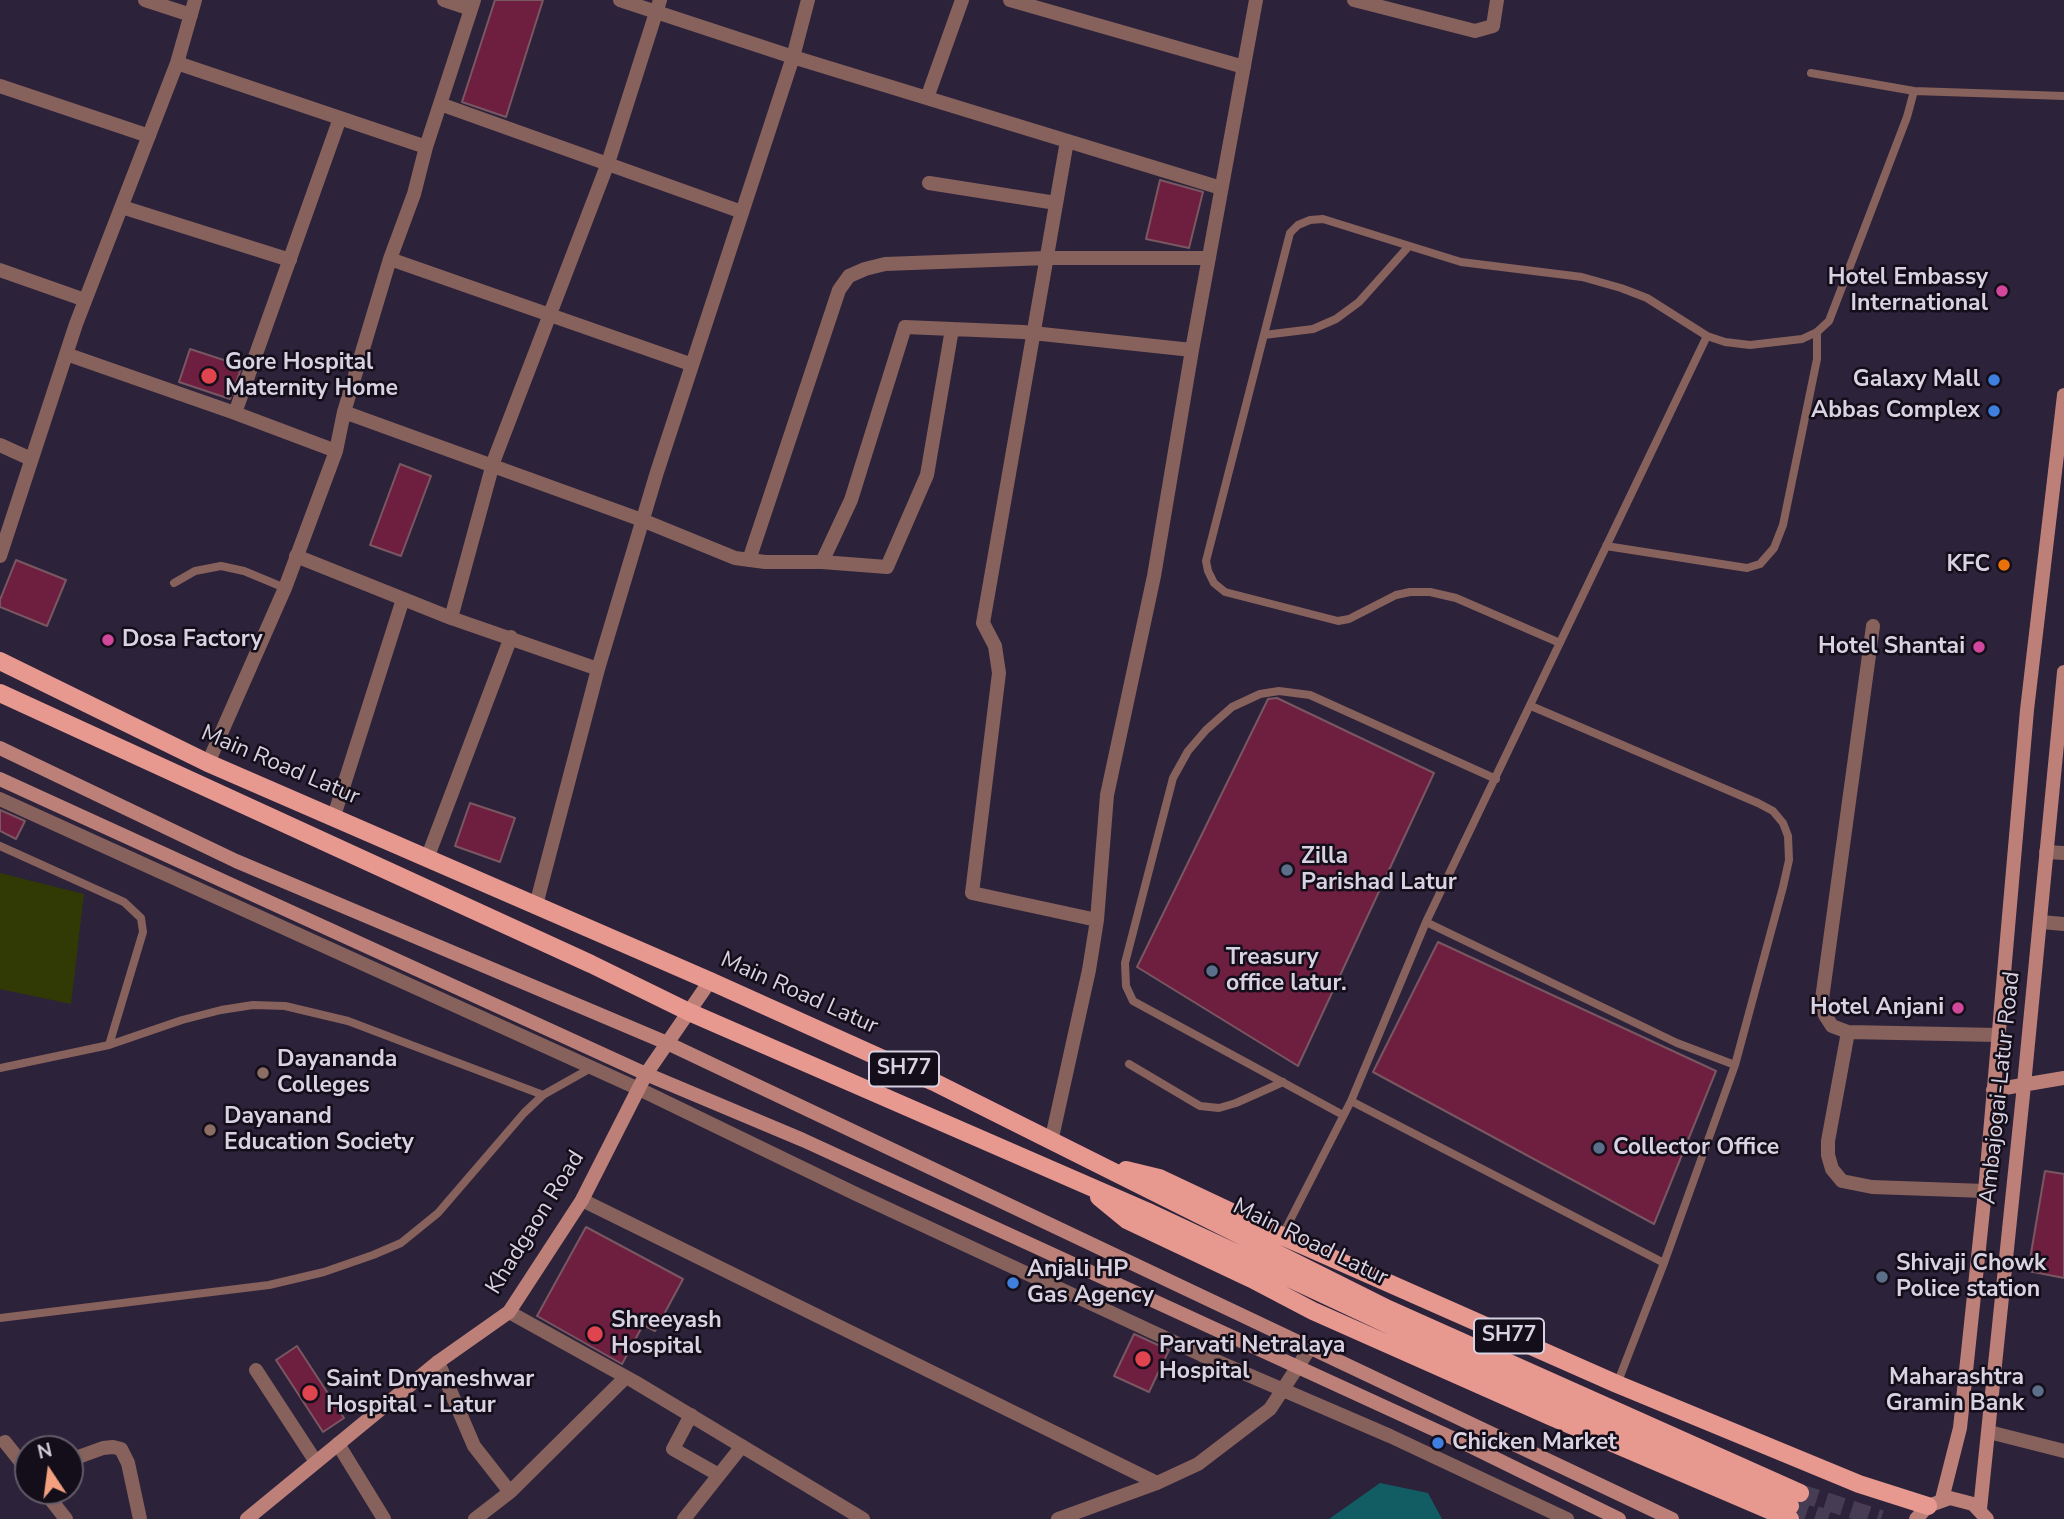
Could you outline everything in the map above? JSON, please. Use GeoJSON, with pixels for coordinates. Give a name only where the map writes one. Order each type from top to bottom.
{"type":"FeatureCollection","features":[{"type":"Feature","properties":{"kind":"main road","name":"Main Road Latur"},"geometry":{"type":"LineString","coordinates":[[0,661],[208,763],[428,856],[934,1082],[1388,1309],[1793,1506]]}},
{"type":"Feature","properties":{"kind":"main road","name":"SH77"},"geometry":{"type":"LineString","coordinates":[[0,692],[591,964],[689,1012],[1085,1185],[1127,1220],[1314,1311],[1552,1418],[1793,1506]]}},
{"type":"Feature","properties":{"kind":"main road","name":"SH77"},"geometry":{"type":"LineString","coordinates":[[1092,1162],[1159,1178],[1282,1236],[1617,1384],[1859,1484],[1928,1508]]}},
{"type":"Feature","properties":{"kind":"street"},"geometry":{"type":"LineString","coordinates":[[145,0],[191,15]]}},
{"type":"Feature","properties":{"kind":"street"},"geometry":{"type":"LineString","coordinates":[[0,556],[66,354],[177,63],[195,0]]}},
{"type":"Feature","properties":{"kind":"street"},"geometry":{"type":"LineString","coordinates":[[208,763],[285,588],[336,451],[344,412],[390,259],[414,194],[426,147],[472,5],[444,0]]}},
{"type":"Feature","properties":{"kind":"street"},"geometry":{"type":"LineString","coordinates":[[620,0],[658,6],[793,57],[1222,188]]}},
{"type":"Feature","properties":{"kind":"street"},"geometry":{"type":"LineString","coordinates":[[536,905],[598,669],[642,520],[793,57],[808,0]]}},
{"type":"Feature","properties":{"kind":"street"},"geometry":{"type":"LineString","coordinates":[[927,98],[962,0]]}},
{"type":"Feature","properties":{"kind":"street"},"geometry":{"type":"LineString","coordinates":[[1010,0],[1244,67]]}},
{"type":"Feature","properties":{"kind":"street"},"geometry":{"type":"LineString","coordinates":[[1051,1142],[1089,970],[1097,920],[1107,795],[1154,576],[1256,0]]}},
{"type":"Feature","properties":{"kind":"street"},"geometry":{"type":"LineString","coordinates":[[1354,0],[1475,31],[1493,26],[1497,0]]}},
{"type":"Feature","properties":{"kind":"street"},"geometry":{"type":"LineString","coordinates":[[452,618],[493,466],[607,164],[658,6]]}},
{"type":"Feature","properties":{"kind":"street"},"geometry":{"type":"LineString","coordinates":[[177,63],[426,147]]}},
{"type":"Feature","properties":{"kind":"street"},"geometry":{"type":"LineString","coordinates":[[0,86],[149,136]]}},
{"type":"Feature","properties":{"kind":"street"},"geometry":{"type":"LineString","coordinates":[[440,104],[742,212]]}},
{"type":"Feature","properties":{"kind":"street"},"geometry":{"type":"LineString","coordinates":[[235,413],[340,118]]}},
{"type":"Feature","properties":{"kind":"street"},"geometry":{"type":"LineString","coordinates":[[1068,141],[982,623],[995,646],[999,673],[972,893],[1097,920]]}},
{"type":"Feature","properties":{"kind":"street"},"geometry":{"type":"LineString","coordinates":[[929,183],[1056,203]]}},
{"type":"Feature","properties":{"kind":"street"},"geometry":{"type":"LineString","coordinates":[[122,206],[290,260]]}},
{"type":"Feature","properties":{"kind":"street"},"geometry":{"type":"LineString","coordinates":[[750,560],[839,290],[849,276],[885,264],[1047,258],[1209,258]]}},
{"type":"Feature","properties":{"kind":"street"},"geometry":{"type":"LineString","coordinates":[[390,259],[691,364]]}},
{"type":"Feature","properties":{"kind":"street"},"geometry":{"type":"LineString","coordinates":[[0,270],[85,300]]}},
{"type":"Feature","properties":{"kind":"street"},"geometry":{"type":"LineString","coordinates":[[822,562],[851,500],[905,327],[1033,333],[1192,350]]}},
{"type":"Feature","properties":{"kind":"street"},"geometry":{"type":"LineString","coordinates":[[344,412],[642,520],[735,558],[887,567],[927,474],[952,329]]}},
{"type":"Feature","properties":{"kind":"street"},"geometry":{"type":"LineString","coordinates":[[66,354],[336,451]]}},
{"type":"Feature","properties":{"kind":"street"},"geometry":{"type":"LineString","coordinates":[[1928,1508],[1960,1428],[1985,1191],[2027,710],[2064,395]]}},
{"type":"Feature","properties":{"kind":"street"},"geometry":{"type":"LineString","coordinates":[[0,445],[31,459]]}},
{"type":"Feature","properties":{"kind":"street"},"geometry":{"type":"LineString","coordinates":[[296,556],[452,618],[598,669]]}},
{"type":"Feature","properties":{"kind":"street"},"geometry":{"type":"LineString","coordinates":[[334,817],[403,598]]}},
{"type":"Feature","properties":{"kind":"street"},"geometry":{"type":"LineString","coordinates":[[1873,626],[1822,999],[1825,1015],[1832,1026],[1848,1032],[1998,1035]]}},
{"type":"Feature","properties":{"kind":"street"},"geometry":{"type":"LineString","coordinates":[[428,856],[510,637]]}},
{"type":"Feature","properties":{"kind":"street","name":"Ambajogai-Latur Road"},"geometry":{"type":"LineString","coordinates":[[1983,1514],[2046,852],[2058,788],[2064,672]]}},
{"type":"Feature","properties":{"kind":"street"},"geometry":{"type":"LineString","coordinates":[[0,748],[236,861],[667,1043],[1672,1519]]}},
{"type":"Feature","properties":{"kind":"street"},"geometry":{"type":"LineString","coordinates":[[0,779],[646,1074],[803,1140],[1470,1446],[1619,1519]]}},
{"type":"Feature","properties":{"kind":"street"},"geometry":{"type":"LineString","coordinates":[[0,799],[639,1089],[856,1194],[1190,1349],[1284,1389],[1567,1519]]}},
{"type":"Feature","properties":{"kind":"street"},"geometry":{"type":"LineString","coordinates":[[2046,852],[2064,853]]}},
{"type":"Feature","properties":{"kind":"street"},"geometry":{"type":"LineString","coordinates":[[2040,922],[2064,924]]}},
{"type":"Feature","properties":{"kind":"street","name":"Khadgaon Road"},"geometry":{"type":"LineString","coordinates":[[247,1519],[439,1362],[509,1312],[582,1200],[646,1074],[710,981]]}},
{"type":"Feature","properties":{"kind":"street"},"geometry":{"type":"LineString","coordinates":[[1848,1032],[1828,1141],[1832,1169],[1842,1181],[1872,1187],[1985,1191]]}},
{"type":"Feature","properties":{"kind":"street"},"geometry":{"type":"LineString","coordinates":[[1993,1090],[2064,1078]]}},
{"type":"Feature","properties":{"kind":"street"},"geometry":{"type":"LineString","coordinates":[[582,1200],[1157,1483]]}},
{"type":"Feature","properties":{"kind":"street"},"geometry":{"type":"LineString","coordinates":[[509,1312],[691,1415],[863,1519]]}},
{"type":"Feature","properties":{"kind":"street"},"geometry":{"type":"LineString","coordinates":[[1058,1519],[1157,1483],[1198,1464],[1270,1409],[1310,1348]]}},
{"type":"Feature","properties":{"kind":"street"},"geometry":{"type":"LineString","coordinates":[[439,1362],[474,1446],[510,1492]]}},
{"type":"Feature","properties":{"kind":"street"},"geometry":{"type":"LineString","coordinates":[[256,1370],[316,1462]]}},
{"type":"Feature","properties":{"kind":"street"},"geometry":{"type":"LineString","coordinates":[[475,1519],[510,1492],[626,1377]]}},
{"type":"Feature","properties":{"kind":"street"},"geometry":{"type":"LineString","coordinates":[[691,1415],[673,1449],[719,1475]]}},
{"type":"Feature","properties":{"kind":"street"},"geometry":{"type":"LineString","coordinates":[[1989,1432],[2064,1451]]}},
{"type":"Feature","properties":{"kind":"street"},"geometry":{"type":"LineString","coordinates":[[5,1442],[14,1453]]}},
{"type":"Feature","properties":{"kind":"street"},"geometry":{"type":"LineString","coordinates":[[338,1444],[384,1519]]}},
{"type":"Feature","properties":{"kind":"street"},"geometry":{"type":"LineString","coordinates":[[684,1519],[742,1446]]}},
{"type":"Feature","properties":{"kind":"street"},"geometry":{"type":"LineString","coordinates":[[84,1455],[103,1448],[121,1449],[127,1456],[140,1519]]}},
{"type":"Feature","properties":{"kind":"street"},"geometry":{"type":"LineString","coordinates":[[1928,1508],[1966,1501],[1983,1514]]}},
{"type":"Feature","properties":{"kind":"street"},"geometry":{"type":"LineString","coordinates":[[55,1505],[66,1519]]}},
{"type":"Feature","properties":{"kind":"lane"},"geometry":{"type":"LineString","coordinates":[[1811,73],[1914,91],[2064,96]]}},
{"type":"Feature","properties":{"kind":"lane"},"geometry":{"type":"LineString","coordinates":[[1560,643],[1456,598],[1430,592],[1396,595],[1349,619],[1338,621],[1225,592],[1214,583],[1206,561],[1290,233],[1298,225],[1323,219],[1461,262],[1582,276],[1647,298],[1707,336],[1725,342],[1750,345],[1802,339],[1817,332],[1829,321],[1907,117],[1914,91]]}},
{"type":"Feature","properties":{"kind":"lane"},"geometry":{"type":"LineString","coordinates":[[1264,335],[1313,329],[1336,319],[1359,302],[1409,246]]}},
{"type":"Feature","properties":{"kind":"lane"},"geometry":{"type":"LineString","coordinates":[[1606,545],[1746,568],[1760,564],[1774,548],[1783,525],[1816,359],[1817,332]]}},
{"type":"Feature","properties":{"kind":"lane"},"geometry":{"type":"LineString","coordinates":[[1282,1236],[1351,1101],[1426,922],[1707,336]]}},
{"type":"Feature","properties":{"kind":"lane"},"geometry":{"type":"LineString","coordinates":[[174,583],[195,571],[221,566],[244,571],[285,588]]}},
{"type":"Feature","properties":{"kind":"lane"},"geometry":{"type":"LineString","coordinates":[[1343,1115],[1133,1001],[1126,986],[1125,963],[1173,778],[1188,751],[1206,730],[1232,707],[1260,694],[1293,692],[1310,695],[1496,779]]}},
{"type":"Feature","properties":{"kind":"lane"},"geometry":{"type":"LineString","coordinates":[[1531,706],[1758,803],[1773,811],[1783,823],[1788,836],[1789,860],[1735,1065],[1664,1263],[1617,1384]]}},
{"type":"Feature","properties":{"kind":"lane"},"geometry":{"type":"LineString","coordinates":[[0,845],[124,902],[141,918],[143,933],[109,1045]]}},
{"type":"Feature","properties":{"kind":"lane"},"geometry":{"type":"LineString","coordinates":[[1426,922],[1677,1043],[1735,1065]]}},
{"type":"Feature","properties":{"kind":"lane"},"geometry":{"type":"LineString","coordinates":[[0,1068],[109,1045],[221,1010],[253,1005],[285,1006],[348,1021],[543,1095]]}},
{"type":"Feature","properties":{"kind":"lane"},"geometry":{"type":"LineString","coordinates":[[1129,1064],[1200,1106],[1219,1108],[1283,1082]]}},
{"type":"Feature","properties":{"kind":"lane"},"geometry":{"type":"LineString","coordinates":[[0,1318],[269,1285],[324,1272],[373,1255],[401,1242],[438,1213],[524,1113],[543,1095],[591,1068]]}},
{"type":"Feature","properties":{"kind":"lane"},"geometry":{"type":"LineString","coordinates":[[1351,1101],[1664,1263]]}},
{"type":"Feature","properties":{"kind":"shaded area"},"geometry":{"type":"Polygon","coordinates":[[[0,873],[84,894],[71,1004],[0,989],[0,873]]]}},
{"type":"Feature","properties":{"kind":"shaded area"},"geometry":{"type":"Polygon","coordinates":[[[1380,1483],[1428,1493],[1442,1519],[1329,1519],[1380,1483]]]}},
{"type":"Feature","properties":{"kind":"building"},"geometry":{"type":"Polygon","coordinates":[[[495,0],[543,0],[506,117],[462,102],[495,0]]]}},
{"type":"Feature","properties":{"kind":"building"},"geometry":{"type":"Polygon","coordinates":[[[1160,180],[1203,192],[1189,248],[1146,239],[1160,180]]]}},
{"type":"Feature","properties":{"kind":"building"},"geometry":{"type":"Polygon","coordinates":[[[190,349],[242,366],[230,399],[179,382],[190,349]]]}},
{"type":"Feature","properties":{"kind":"building"},"geometry":{"type":"Polygon","coordinates":[[[400,464],[431,476],[401,556],[370,545],[400,464]]]}},
{"type":"Feature","properties":{"kind":"building"},"geometry":{"type":"Polygon","coordinates":[[[16,560],[66,580],[47,626],[0,607],[0,600],[16,560]]]}},
{"type":"Feature","properties":{"kind":"building","name":"Zilla Parishad Latur"},"geometry":{"type":"Polygon","coordinates":[[[1277,698],[1434,773],[1298,1066],[1137,967],[1268,699],[1277,698]]]}},
{"type":"Feature","properties":{"kind":"building"},"geometry":{"type":"Polygon","coordinates":[[[470,803],[515,818],[500,862],[455,846],[470,803]]]}},
{"type":"Feature","properties":{"kind":"building"},"geometry":{"type":"Polygon","coordinates":[[[0,810],[25,821],[16,839],[0,831],[0,810]]]}},
{"type":"Feature","properties":{"kind":"building","name":"Collector Office"},"geometry":{"type":"Polygon","coordinates":[[[1438,942],[1716,1071],[1654,1224],[1373,1072],[1438,942]]]}},
{"type":"Feature","properties":{"kind":"building"},"geometry":{"type":"Polygon","coordinates":[[[2045,1171],[2064,1174],[2064,1278],[2028,1271],[2045,1171]]]}},
{"type":"Feature","properties":{"kind":"building"},"geometry":{"type":"Polygon","coordinates":[[[586,1227],[683,1279],[655,1331],[643,1325],[622,1364],[537,1316],[586,1227]]]}},
{"type":"Feature","properties":{"kind":"building"},"geometry":{"type":"Polygon","coordinates":[[[1134,1334],[1169,1350],[1149,1392],[1114,1376],[1134,1334]]]}},
{"type":"Feature","properties":{"kind":"building"},"geometry":{"type":"Polygon","coordinates":[[[297,1346],[344,1418],[323,1432],[276,1360],[297,1346]]]}},
{"type":"Feature","properties":{"kind":"tunnel"},"geometry":{"type":"LineString","coordinates":[[1800,1493],[1881,1519]]}},
{"type":"Feature","properties":{"kind":"tunnel"},"geometry":{"type":"LineString","coordinates":[[1790,1506],[1828,1519]]}},
{"type":"Feature","properties":{"kind":"place","name":"Hotel Embassy International"},"geometry":{"type":"Point","coordinates":[2002,291]}},
{"type":"Feature","properties":{"kind":"place","name":"Gore Hospital Maternity Home"},"geometry":{"type":"Point","coordinates":[209,376]}},
{"type":"Feature","properties":{"kind":"place","name":"Galaxy Mall"},"geometry":{"type":"Point","coordinates":[1994,380]}},
{"type":"Feature","properties":{"kind":"place","name":"Abbas Complex"},"geometry":{"type":"Point","coordinates":[1994,411]}},
{"type":"Feature","properties":{"kind":"place","name":"KFC"},"geometry":{"type":"Point","coordinates":[2004,565]}},
{"type":"Feature","properties":{"kind":"place","name":"Dosa Factory"},"geometry":{"type":"Point","coordinates":[108,640]}},
{"type":"Feature","properties":{"kind":"place","name":"Hotel Shantai"},"geometry":{"type":"Point","coordinates":[1979,647]}},
{"type":"Feature","properties":{"kind":"place","name":"Zilla Parishad Latur"},"geometry":{"type":"Point","coordinates":[1287,870]}},
{"type":"Feature","properties":{"kind":"place","name":"Treasury office latur."},"geometry":{"type":"Point","coordinates":[1212,971]}},
{"type":"Feature","properties":{"kind":"place","name":"Hotel Anjani"},"geometry":{"type":"Point","coordinates":[1958,1008]}},
{"type":"Feature","properties":{"kind":"place","name":"Dayananda Colleges"},"geometry":{"type":"Point","coordinates":[263,1073]}},
{"type":"Feature","properties":{"kind":"place","name":"Dayanand Education Society"},"geometry":{"type":"Point","coordinates":[210,1130]}},
{"type":"Feature","properties":{"kind":"place","name":"Collector Office"},"geometry":{"type":"Point","coordinates":[1599,1148]}},
{"type":"Feature","properties":{"kind":"place","name":"Shivaji Chowk Police station"},"geometry":{"type":"Point","coordinates":[1882,1277]}},
{"type":"Feature","properties":{"kind":"place","name":"Anjali HP Gas Agency"},"geometry":{"type":"Point","coordinates":[1013,1283]}},
{"type":"Feature","properties":{"kind":"place","name":"Shreeyash Hospital"},"geometry":{"type":"Point","coordinates":[595,1334]}},
{"type":"Feature","properties":{"kind":"place","name":"Parvati Netralaya Hospital"},"geometry":{"type":"Point","coordinates":[1143,1359]}},
{"type":"Feature","properties":{"kind":"place","name":"Maharashtra Gramin Bank"},"geometry":{"type":"Point","coordinates":[2038,1391]}},
{"type":"Feature","properties":{"kind":"place","name":"Saint Dnyaneshwar Hospital - Latur"},"geometry":{"type":"Point","coordinates":[310,1393]}},
{"type":"Feature","properties":{"kind":"place","name":"Chicken Market"},"geometry":{"type":"Point","coordinates":[1438,1443]}}]}
